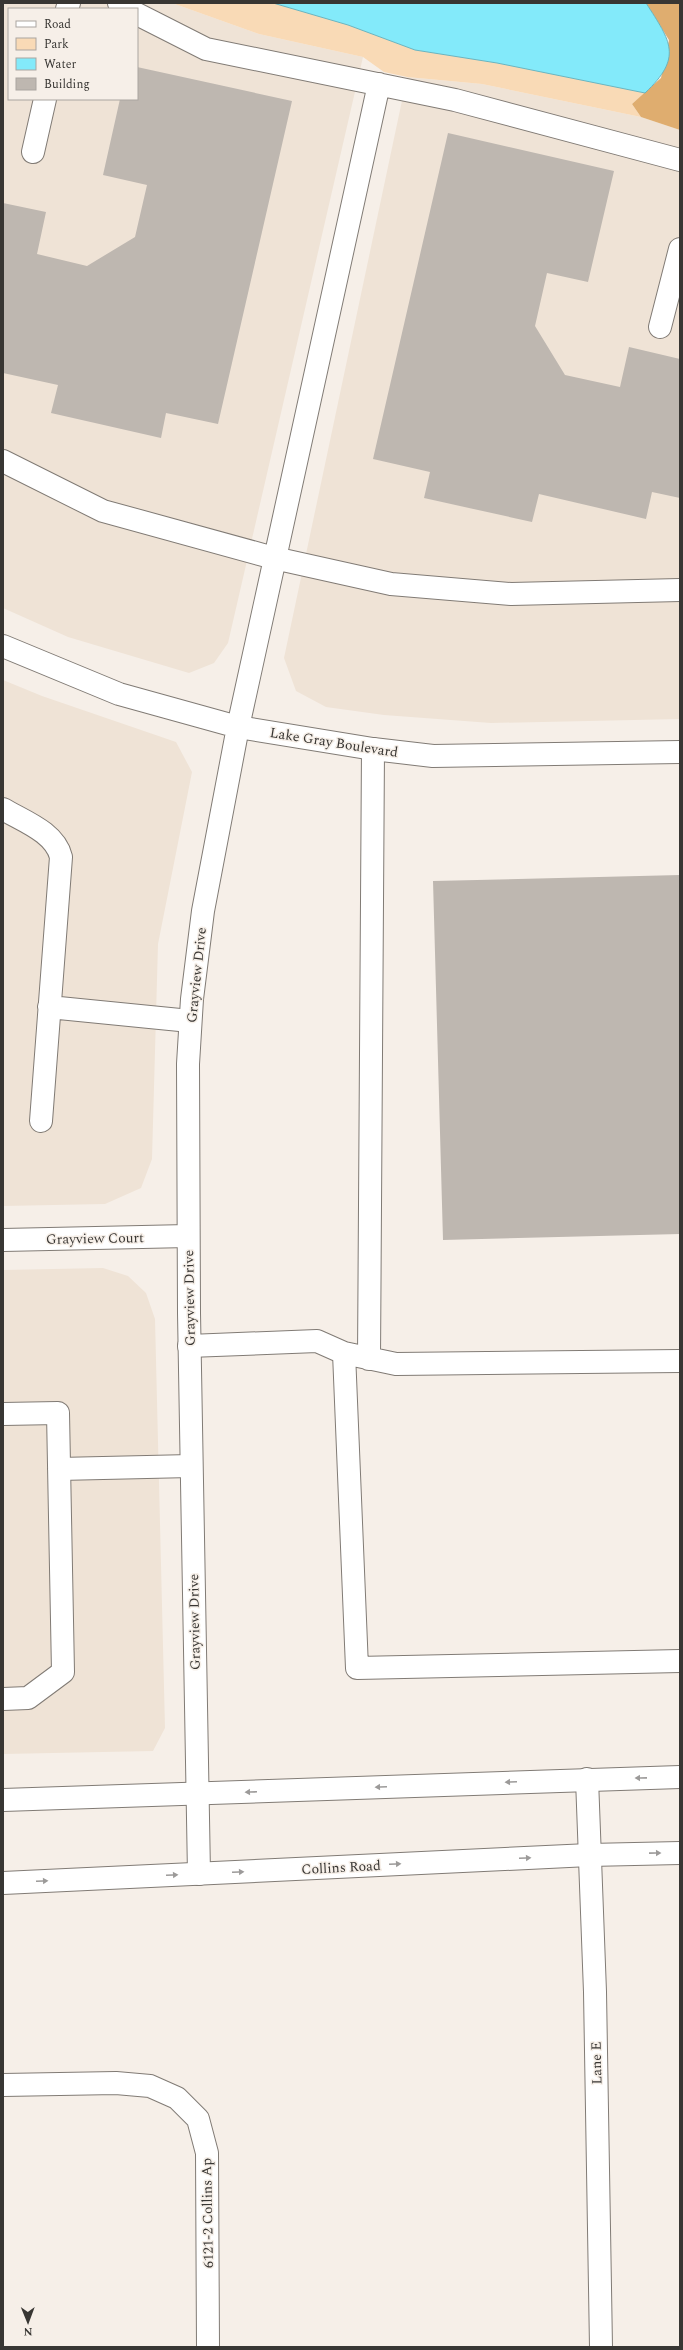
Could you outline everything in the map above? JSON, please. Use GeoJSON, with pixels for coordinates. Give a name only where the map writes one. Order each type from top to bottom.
{"type":"FeatureCollection","features":[{"type":"Feature","properties":{"kind":"street"},"geometry":{"type":"LineString","coordinates":[[138,15],[206,49],[455,100],[680,160]]}},
{"type":"Feature","properties":{"kind":"street","name":"Grayview Drive"},"geometry":{"type":"LineString","coordinates":[[198,1874],[189,1346],[188,1236],[190,1021],[202,911],[238,727],[379,84]]}},
{"type":"Feature","properties":{"kind":"street"},"geometry":{"type":"LineString","coordinates":[[33,152],[45,100]]}},
{"type":"Feature","properties":{"kind":"street"},"geometry":{"type":"LineString","coordinates":[[660,328],[680,249]]}},
{"type":"Feature","properties":{"kind":"street"},"geometry":{"type":"LineString","coordinates":[[3,461],[103,511],[274,558],[391,584],[511,594],[680,590]]}},
{"type":"Feature","properties":{"kind":"street","name":"Lake Gray Boulevard"},"geometry":{"type":"LineString","coordinates":[[3,646],[119,694],[238,727],[372,749],[433,756],[680,752]]}},
{"type":"Feature","properties":{"kind":"street"},"geometry":{"type":"LineString","coordinates":[[369,1359],[372,749]]}},
{"type":"Feature","properties":{"kind":"street"},"geometry":{"type":"LineString","coordinates":[[3,809],[50,838],[58,846],[60,852],[41,1121]]}},
{"type":"Feature","properties":{"kind":"street"},"geometry":{"type":"LineString","coordinates":[[49,1007],[190,1021]]}},
{"type":"Feature","properties":{"kind":"street","name":"Grayview Court"},"geometry":{"type":"LineString","coordinates":[[3,1240],[188,1236]]}},
{"type":"Feature","properties":{"kind":"street"},"geometry":{"type":"LineString","coordinates":[[189,1346],[317,1341],[344,1353],[396,1364],[680,1361]]}},
{"type":"Feature","properties":{"kind":"street"},"geometry":{"type":"LineString","coordinates":[[344,1353],[357,1668],[680,1661]]}},
{"type":"Feature","properties":{"kind":"street"},"geometry":{"type":"LineString","coordinates":[[3,1414],[58,1412],[63,1672],[28,1698],[3,1699]]}},
{"type":"Feature","properties":{"kind":"street"},"geometry":{"type":"LineString","coordinates":[[59,1469],[191,1466]]}},
{"type":"Feature","properties":{"kind":"street"},"geometry":{"type":"LineString","coordinates":[[3,1800],[680,1777]]}},
{"type":"Feature","properties":{"kind":"street","name":"Lane E"},"geometry":{"type":"LineString","coordinates":[[588,1779],[589,1855],[595,1992],[601,2347]]}},
{"type":"Feature","properties":{"kind":"street","name":"Collins Road"},"geometry":{"type":"LineString","coordinates":[[3,1883],[589,1855],[680,1853]]}},
{"type":"Feature","properties":{"kind":"street","name":"6121-2 Collins Ap"},"geometry":{"type":"LineString","coordinates":[[3,2085],[116,2083],[150,2086],[177,2098],[198,2119],[207,2153],[208,2347]]}},
{"type":"Feature","properties":{"kind":"shaded area"},"geometry":{"type":"Polygon","coordinates":[[[3,3],[172,3],[259,34],[363,57],[228,643],[214,663],[189,673],[68,637],[3,608],[3,3]]]}},
{"type":"Feature","properties":{"kind":"shaded area"},"geometry":{"type":"Polygon","coordinates":[[[646,3],[680,3],[680,130],[641,117],[632,104],[661,78],[669,40],[646,3]]]}},
{"type":"Feature","properties":{"kind":"shaded area"},"geometry":{"type":"Polygon","coordinates":[[[407,77],[482,84],[641,117],[680,130],[680,719],[491,723],[384,715],[326,707],[296,691],[284,658],[407,77]]]}},
{"type":"Feature","properties":{"kind":"shaded area"},"geometry":{"type":"Polygon","coordinates":[[[3,680],[42,696],[176,742],[192,772],[158,944],[152,1159],[141,1188],[105,1204],[3,1206],[3,680]]]}},
{"type":"Feature","properties":{"kind":"shaded area"},"geometry":{"type":"Polygon","coordinates":[[[103,1268],[128,1276],[146,1293],[155,1319],[165,1728],[153,1751],[3,1754],[3,1270],[103,1268]]]}},
{"type":"Feature","properties":{"kind":"green space"},"geometry":{"type":"Polygon","coordinates":[[[172,3],[273,3],[348,25],[415,50],[497,63],[645,93],[632,104],[641,117],[482,84],[407,77],[384,72],[363,57],[259,34],[172,3]]]}},
{"type":"Feature","properties":{"kind":"water"},"geometry":{"type":"Polygon","coordinates":[[[273,3],[646,3],[662,28],[667,39],[669,59],[665,69],[645,93],[497,63],[415,50],[348,25],[273,3]]]}},
{"type":"Feature","properties":{"kind":"building"},"geometry":{"type":"Polygon","coordinates":[[[138,67],[292,101],[218,424],[166,413],[161,438],[51,413],[58,385],[3,373],[3,203],[46,212],[37,254],[87,266],[135,237],[147,185],[103,175],[120,100],[138,100],[138,67]]]}},
{"type":"Feature","properties":{"kind":"building"},"geometry":{"type":"Polygon","coordinates":[[[448,133],[614,171],[588,282],[547,273],[535,326],[565,375],[620,387],[629,347],[680,359],[680,498],[652,492],[646,519],[539,494],[532,522],[424,498],[430,472],[373,459],[448,133]]]}},
{"type":"Feature","properties":{"kind":"building"},"geometry":{"type":"Polygon","coordinates":[[[680,875],[680,1234],[443,1240],[433,881],[680,875]]]}}]}
